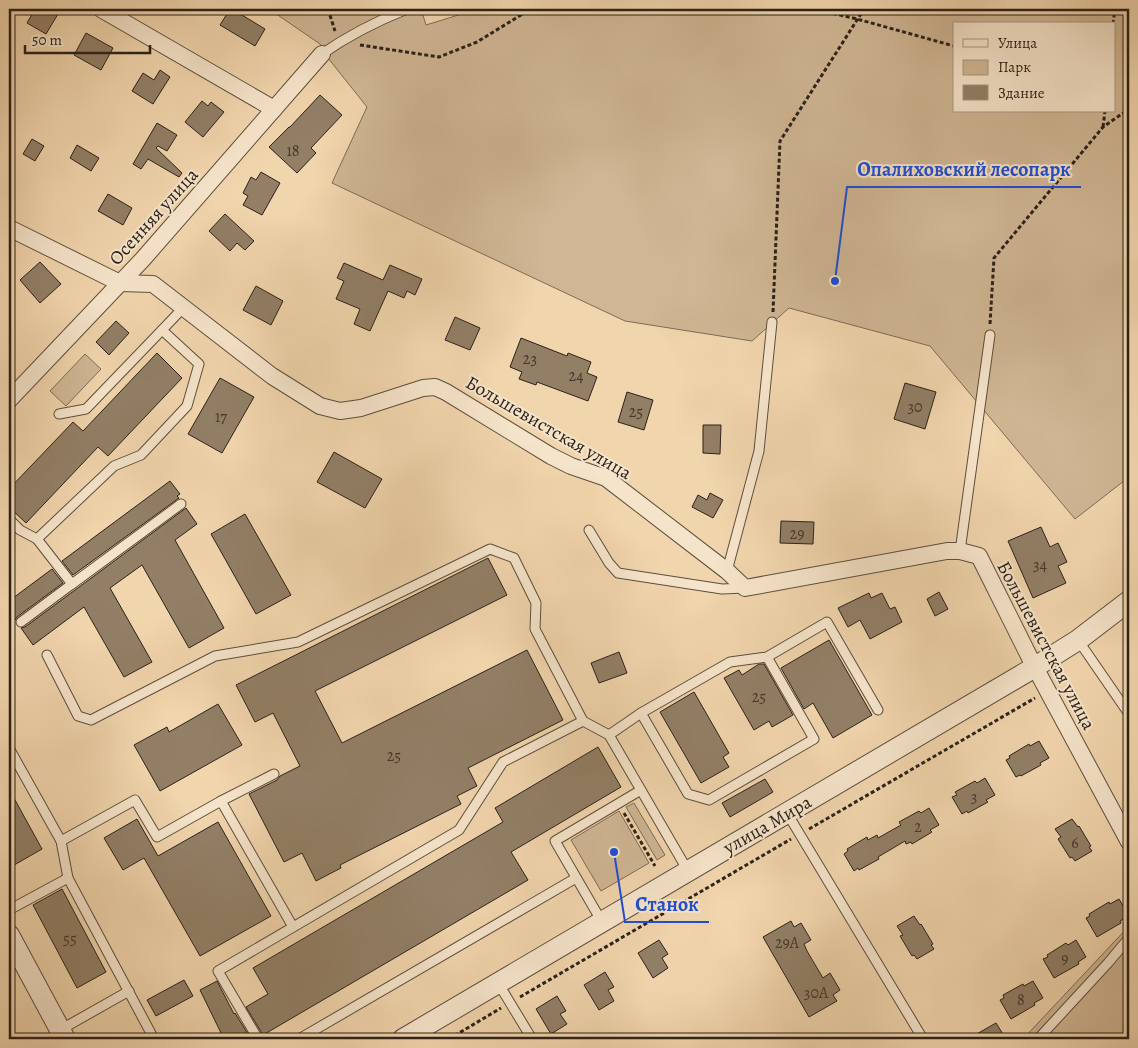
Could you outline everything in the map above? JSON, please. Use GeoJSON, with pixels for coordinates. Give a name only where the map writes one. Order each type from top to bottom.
{"type":"FeatureCollection","features":[{"type":"Feature","properties":{"kind":"street"},"geometry":{"type":"LineString","coordinates":[[101,9],[274,109]]}},
{"type":"Feature","properties":{"kind":"street","name":"Осенняя улица"},"geometry":{"type":"LineString","coordinates":[[9,400],[143,259],[322,54]]}},
{"type":"Feature","properties":{"kind":"street","name":"Большевистская улица"},"geometry":{"type":"LineString","coordinates":[[9,228],[120,283],[153,284],[272,376],[320,406],[340,411],[361,408],[423,388],[435,387],[446,392],[551,456],[571,466],[606,478],[727,571],[745,588]]}},
{"type":"Feature","properties":{"kind":"street"},"geometry":{"type":"LineString","coordinates":[[745,588],[947,551],[960,551]]}},
{"type":"Feature","properties":{"kind":"street","name":"Большевистская улица"},"geometry":{"type":"LineString","coordinates":[[960,551],[978,556],[1038,674],[1129,842]]}},
{"type":"Feature","properties":{"kind":"street","name":"улица Мира"},"geometry":{"type":"LineString","coordinates":[[403,1039],[787,813],[1038,674],[1078,640],[1128,602]]}},
{"type":"Feature","properties":{"kind":"street"},"geometry":{"type":"LineString","coordinates":[[9,935],[62,1034]]}},
{"type":"Feature","properties":{"kind":"lane"},"geometry":{"type":"LineString","coordinates":[[322,54],[338,42],[379,20],[407,9]]}},
{"type":"Feature","properties":{"kind":"lane"},"geometry":{"type":"LineString","coordinates":[[59,414],[86,409],[184,308]]}},
{"type":"Feature","properties":{"kind":"lane"},"geometry":{"type":"LineString","coordinates":[[727,571],[759,451],[772,322]]}},
{"type":"Feature","properties":{"kind":"lane"},"geometry":{"type":"LineString","coordinates":[[37,539],[114,466],[141,455],[187,406],[199,364],[162,330]]}},
{"type":"Feature","properties":{"kind":"lane"},"geometry":{"type":"LineString","coordinates":[[960,551],[990,335]]}},
{"type":"Feature","properties":{"kind":"lane"},"geometry":{"type":"LineString","coordinates":[[21,622],[181,504]]}},
{"type":"Feature","properties":{"kind":"lane"},"geometry":{"type":"LineString","coordinates":[[9,519],[20,530],[37,539],[72,584]]}},
{"type":"Feature","properties":{"kind":"lane"},"geometry":{"type":"LineString","coordinates":[[589,530],[609,563],[618,573],[722,589],[745,588]]}},
{"type":"Feature","properties":{"kind":"lane"},"geometry":{"type":"LineString","coordinates":[[46,655],[78,716],[91,720],[215,656],[298,642],[490,549],[514,558],[536,603],[535,629],[583,720],[609,735],[688,871]]}},
{"type":"Feature","properties":{"kind":"lane"},"geometry":{"type":"LineString","coordinates":[[609,735],[641,712],[730,662],[767,657],[827,622],[878,710]]}},
{"type":"Feature","properties":{"kind":"lane"},"geometry":{"type":"LineString","coordinates":[[1078,640],[1129,714]]}},
{"type":"Feature","properties":{"kind":"lane"},"geometry":{"type":"LineString","coordinates":[[641,712],[688,794],[709,800],[814,739],[767,657]]}},
{"type":"Feature","properties":{"kind":"lane"},"geometry":{"type":"LineString","coordinates":[[258,1039],[218,971],[459,830],[503,762],[583,720]]}},
{"type":"Feature","properties":{"kind":"lane"},"geometry":{"type":"LineString","coordinates":[[9,748],[61,841],[68,878],[154,1039]]}},
{"type":"Feature","properties":{"kind":"lane"},"geometry":{"type":"LineString","coordinates":[[61,841],[136,800],[157,838],[221,801],[274,774]]}},
{"type":"Feature","properties":{"kind":"lane"},"geometry":{"type":"LineString","coordinates":[[602,922],[555,841],[641,790]]}},
{"type":"Feature","properties":{"kind":"lane"},"geometry":{"type":"LineString","coordinates":[[221,801],[293,927]]}},
{"type":"Feature","properties":{"kind":"lane"},"geometry":{"type":"LineString","coordinates":[[787,813],[923,1039]]}},
{"type":"Feature","properties":{"kind":"lane"},"geometry":{"type":"LineString","coordinates":[[9,910],[68,878]]}},
{"type":"Feature","properties":{"kind":"lane"},"geometry":{"type":"LineString","coordinates":[[299,1039],[576,878]]}},
{"type":"Feature","properties":{"kind":"lane"},"geometry":{"type":"LineString","coordinates":[[1038,1039],[1129,938]]}},
{"type":"Feature","properties":{"kind":"lane"},"geometry":{"type":"LineString","coordinates":[[498,983],[532,1039]]}},
{"type":"Feature","properties":{"kind":"lane"},"geometry":{"type":"LineString","coordinates":[[62,1034],[129,992]]}},
{"type":"Feature","properties":{"kind":"path"},"geometry":{"type":"LineString","coordinates":[[328,9],[338,42],[439,57],[477,42],[522,15],[522,9]]}},
{"type":"Feature","properties":{"kind":"path"},"geometry":{"type":"LineString","coordinates":[[814,9],[953,46]]}},
{"type":"Feature","properties":{"kind":"path"},"geometry":{"type":"LineString","coordinates":[[772,322],[780,141],[864,9]]}},
{"type":"Feature","properties":{"kind":"path"},"geometry":{"type":"LineString","coordinates":[[1113,22],[1115,9]]}},
{"type":"Feature","properties":{"kind":"path"},"geometry":{"type":"LineString","coordinates":[[990,335],[994,258],[1104,127],[1129,109]]}},
{"type":"Feature","properties":{"kind":"path"},"geometry":{"type":"LineString","coordinates":[[1104,127],[1105,112]]}},
{"type":"Feature","properties":{"kind":"path"},"geometry":{"type":"LineString","coordinates":[[449,1039],[1036,697],[1038,674]]}},
{"type":"Feature","properties":{"kind":"path"},"geometry":{"type":"LineString","coordinates":[[618,804],[655,866]]}},
{"type":"Feature","properties":{"kind":"green space"},"geometry":{"type":"Polygon","coordinates":[[[269,9],[421,9],[426,25],[478,9],[1129,9],[1129,477],[1075,519],[930,346],[789,308],[752,341],[625,321],[332,183],[367,107],[328,58],[320,44],[269,9]]]}},
{"type":"Feature","properties":{"kind":"green space"},"geometry":{"type":"Polygon","coordinates":[[[85,354],[101,369],[66,406],[50,391],[85,354]]]}},
{"type":"Feature","properties":{"kind":"green space"},"geometry":{"type":"Polygon","coordinates":[[[634,803],[665,855],[657,860],[626,807],[634,803]]]}},
{"type":"Feature","properties":{"kind":"green space"},"geometry":{"type":"Polygon","coordinates":[[[619,811],[649,863],[601,891],[571,840],[619,811]]]}},
{"type":"Feature","properties":{"kind":"green space"},"geometry":{"type":"Polygon","coordinates":[[[1129,926],[1129,1039],[1023,1039],[1129,926]]]}},
{"type":"Feature","properties":{"kind":"building"},"geometry":{"type":"Polygon","coordinates":[[[35,9],[61,9],[46,34],[27,23],[35,9]]]}},
{"type":"Feature","properties":{"kind":"building"},"geometry":{"type":"Polygon","coordinates":[[[230,9],[265,29],[255,46],[220,25],[230,9]]]}},
{"type":"Feature","properties":{"kind":"building"},"geometry":{"type":"Polygon","coordinates":[[[86,33],[113,48],[101,70],[74,55],[86,33]]]}},
{"type":"Feature","properties":{"kind":"building"},"geometry":{"type":"Polygon","coordinates":[[[160,70],[170,77],[153,104],[132,91],[143,73],[154,80],[160,70]]]}},
{"type":"Feature","properties":{"kind":"building"},"geometry":{"type":"Polygon","coordinates":[[[320,95],[342,115],[311,148],[316,153],[297,173],[269,147],[320,95]]]}},
{"type":"Feature","properties":{"kind":"building"},"geometry":{"type":"Polygon","coordinates":[[[202,101],[208,106],[211,102],[224,112],[203,137],[185,122],[202,101]]]}},
{"type":"Feature","properties":{"kind":"building"},"geometry":{"type":"Polygon","coordinates":[[[157,123],[177,135],[167,151],[158,146],[156,148],[182,173],[179,177],[148,159],[141,169],[133,164],[157,123]]]}},
{"type":"Feature","properties":{"kind":"building"},"geometry":{"type":"Polygon","coordinates":[[[32,139],[44,146],[35,161],[23,154],[32,139]]]}},
{"type":"Feature","properties":{"kind":"building"},"geometry":{"type":"Polygon","coordinates":[[[77,145],[99,158],[91,171],[70,158],[77,145]]]}},
{"type":"Feature","properties":{"kind":"building"},"geometry":{"type":"Polygon","coordinates":[[[261,172],[280,183],[262,215],[243,205],[248,196],[243,193],[251,177],[256,180],[261,172]]]}},
{"type":"Feature","properties":{"kind":"building"},"geometry":{"type":"Polygon","coordinates":[[[108,194],[132,208],[123,225],[98,211],[108,194]]]}},
{"type":"Feature","properties":{"kind":"building"},"geometry":{"type":"Polygon","coordinates":[[[225,214],[254,241],[245,250],[237,243],[230,251],[209,231],[225,214]]]}},
{"type":"Feature","properties":{"kind":"building"},"geometry":{"type":"Polygon","coordinates":[[[40,262],[61,284],[40,303],[20,280],[40,262]]]}},
{"type":"Feature","properties":{"kind":"building"},"geometry":{"type":"Polygon","coordinates":[[[344,263],[383,280],[390,265],[422,279],[415,295],[407,291],[404,298],[388,291],[370,331],[354,324],[360,309],[336,299],[344,281],[337,278],[344,263]]]}},
{"type":"Feature","properties":{"kind":"building"},"geometry":{"type":"Polygon","coordinates":[[[256,286],[283,301],[271,325],[243,310],[256,286]]]}},
{"type":"Feature","properties":{"kind":"building"},"geometry":{"type":"Polygon","coordinates":[[[455,317],[480,328],[470,350],[445,340],[455,317]]]}},
{"type":"Feature","properties":{"kind":"building"},"geometry":{"type":"Polygon","coordinates":[[[116,321],[129,333],[109,355],[96,342],[116,321]]]}},
{"type":"Feature","properties":{"kind":"building"},"geometry":{"type":"Polygon","coordinates":[[[521,338],[567,356],[568,353],[591,362],[587,373],[597,377],[588,401],[537,382],[536,385],[519,379],[522,372],[510,367],[521,338]]]}},
{"type":"Feature","properties":{"kind":"building"},"geometry":{"type":"Polygon","coordinates":[[[157,353],[182,378],[108,456],[98,447],[26,523],[9,507],[9,489],[73,422],[83,431],[157,353]]]}},
{"type":"Feature","properties":{"kind":"building"},"geometry":{"type":"Polygon","coordinates":[[[220,378],[254,397],[222,453],[188,434],[220,378]]]}},
{"type":"Feature","properties":{"kind":"building"},"geometry":{"type":"Polygon","coordinates":[[[905,383],[936,392],[925,429],[894,419],[905,383]]]}},
{"type":"Feature","properties":{"kind":"building"},"geometry":{"type":"Polygon","coordinates":[[[627,392],[653,400],[644,430],[618,422],[627,392]]]}},
{"type":"Feature","properties":{"kind":"building"},"geometry":{"type":"Polygon","coordinates":[[[703,425],[721,425],[720,454],[703,453],[703,425]]]}},
{"type":"Feature","properties":{"kind":"building"},"geometry":{"type":"Polygon","coordinates":[[[334,452],[382,479],[365,508],[317,482],[334,452]]]}},
{"type":"Feature","properties":{"kind":"building"},"geometry":{"type":"Polygon","coordinates":[[[170,481],[180,494],[177,496],[179,498],[73,575],[62,561],[170,481]]]}},
{"type":"Feature","properties":{"kind":"building"},"geometry":{"type":"Polygon","coordinates":[[[710,493],[723,500],[713,518],[692,507],[698,495],[707,500],[710,493]]]}},
{"type":"Feature","properties":{"kind":"building"},"geometry":{"type":"Polygon","coordinates":[[[186,508],[197,524],[175,540],[224,628],[189,648],[142,565],[110,588],[152,662],[124,677],[84,607],[33,645],[21,628],[25,627],[186,508]]]}},
{"type":"Feature","properties":{"kind":"building"},"geometry":{"type":"Polygon","coordinates":[[[245,514],[291,595],[256,614],[211,534],[245,514]]]}},
{"type":"Feature","properties":{"kind":"building"},"geometry":{"type":"Polygon","coordinates":[[[781,521],[814,522],[813,544],[780,543],[781,521]]]}},
{"type":"Feature","properties":{"kind":"building"},"geometry":{"type":"Polygon","coordinates":[[[1041,527],[1050,547],[1058,543],[1067,562],[1058,566],[1066,583],[1033,598],[1008,541],[1041,527]]]}},
{"type":"Feature","properties":{"kind":"building"},"geometry":{"type":"Polygon","coordinates":[[[488,558],[507,595],[315,691],[342,743],[527,650],[563,720],[468,768],[477,786],[457,796],[461,804],[340,865],[341,868],[316,881],[302,853],[284,862],[249,794],[300,766],[273,713],[255,722],[236,685],[488,558]]]}},
{"type":"Feature","properties":{"kind":"building"},"geometry":{"type":"Polygon","coordinates":[[[52,569],[63,583],[15,620],[9,611],[9,601],[52,569]]]}},
{"type":"Feature","properties":{"kind":"building"},"geometry":{"type":"Polygon","coordinates":[[[939,592],[948,609],[935,616],[927,599],[939,592]]]}},
{"type":"Feature","properties":{"kind":"building"},"geometry":{"type":"Polygon","coordinates":[[[869,593],[871,598],[882,593],[890,609],[895,607],[902,622],[870,639],[860,620],[848,627],[838,608],[869,593]]]}},
{"type":"Feature","properties":{"kind":"building"},"geometry":{"type":"Polygon","coordinates":[[[829,640],[872,715],[833,738],[813,703],[804,709],[781,668],[829,640]]]}},
{"type":"Feature","properties":{"kind":"building"},"geometry":{"type":"Polygon","coordinates":[[[619,652],[627,673],[599,683],[591,663],[619,652]]]}},
{"type":"Feature","properties":{"kind":"building"},"geometry":{"type":"Polygon","coordinates":[[[759,664],[764,664],[793,715],[772,727],[769,721],[754,730],[724,678],[739,670],[742,675],[759,664]]]}},
{"type":"Feature","properties":{"kind":"building"},"geometry":{"type":"Polygon","coordinates":[[[694,692],[729,753],[723,757],[729,767],[701,783],[660,712],[694,692]]]}},
{"type":"Feature","properties":{"kind":"building"},"geometry":{"type":"Polygon","coordinates":[[[218,704],[242,745],[160,791],[134,745],[167,727],[169,732],[218,704]]]}},
{"type":"Feature","properties":{"kind":"building"},"geometry":{"type":"Polygon","coordinates":[[[1039,741],[1049,758],[1040,763],[1041,765],[1016,777],[1006,760],[1010,758],[1009,756],[1029,744],[1030,746],[1039,741]]]}},
{"type":"Feature","properties":{"kind":"building"},"geometry":{"type":"Polygon","coordinates":[[[598,747],[621,787],[511,852],[528,880],[263,1035],[246,1007],[268,994],[253,968],[503,822],[495,808],[598,747]]]}},
{"type":"Feature","properties":{"kind":"building"},"geometry":{"type":"Polygon","coordinates":[[[985,778],[995,795],[986,800],[988,802],[968,813],[967,811],[962,814],[952,797],[957,795],[955,792],[975,781],[977,783],[985,778]]]}},
{"type":"Feature","properties":{"kind":"building"},"geometry":{"type":"Polygon","coordinates":[[[765,779],[773,792],[730,817],[722,803],[765,779]]]}},
{"type":"Feature","properties":{"kind":"building"},"geometry":{"type":"Polygon","coordinates":[[[9,789],[42,849],[9,868],[9,789]]]}},
{"type":"Feature","properties":{"kind":"building"},"geometry":{"type":"Polygon","coordinates":[[[929,808],[939,825],[930,830],[932,832],[912,844],[911,842],[906,844],[905,841],[878,857],[879,859],[854,871],[844,854],[848,851],[847,849],[867,837],[868,840],[877,835],[878,838],[901,825],[899,822],[919,811],[921,813],[929,808]]]}},
{"type":"Feature","properties":{"kind":"building"},"geometry":{"type":"Polygon","coordinates":[[[137,819],[158,856],[218,822],[271,916],[200,956],[144,858],[123,870],[104,838],[137,819]]]}},
{"type":"Feature","properties":{"kind":"building"},"geometry":{"type":"Polygon","coordinates":[[[1072,819],[1079,826],[1092,851],[1075,861],[1072,857],[1070,858],[1058,839],[1061,837],[1055,829],[1072,819]]]}},
{"type":"Feature","properties":{"kind":"building"},"geometry":{"type":"Polygon","coordinates":[[[62,889],[106,972],[77,988],[33,905],[62,889]]]}},
{"type":"Feature","properties":{"kind":"building"},"geometry":{"type":"Polygon","coordinates":[[[1119,899],[1129,916],[1097,937],[1086,918],[1090,916],[1089,914],[1109,902],[1110,904],[1119,899]]]}},
{"type":"Feature","properties":{"kind":"building"},"geometry":{"type":"Polygon","coordinates":[[[914,916],[921,924],[934,949],[917,959],[914,955],[912,956],[900,936],[903,935],[897,926],[914,916]]]}},
{"type":"Feature","properties":{"kind":"building"},"geometry":{"type":"Polygon","coordinates":[[[791,921],[794,927],[801,923],[811,940],[804,944],[807,951],[823,978],[830,973],[840,990],[833,995],[837,1001],[809,1017],[763,937],[791,921]]]}},
{"type":"Feature","properties":{"kind":"building"},"geometry":{"type":"Polygon","coordinates":[[[659,940],[668,954],[662,958],[668,968],[653,978],[638,953],[659,940]]]}},
{"type":"Feature","properties":{"kind":"building"},"geometry":{"type":"Polygon","coordinates":[[[1076,940],[1086,957],[1078,962],[1079,964],[1054,978],[1043,959],[1066,943],[1068,945],[1076,940]]]}},
{"type":"Feature","properties":{"kind":"building"},"geometry":{"type":"Polygon","coordinates":[[[605,972],[614,987],[608,990],[614,1001],[599,1010],[584,985],[605,972]]]}},
{"type":"Feature","properties":{"kind":"building"},"geometry":{"type":"Polygon","coordinates":[[[184,980],[193,996],[156,1016],[147,1000],[184,980]]]}},
{"type":"Feature","properties":{"kind":"building"},"geometry":{"type":"Polygon","coordinates":[[[217,981],[234,1014],[251,1039],[224,1039],[200,990],[217,981]]]}},
{"type":"Feature","properties":{"kind":"building"},"geometry":{"type":"Polygon","coordinates":[[[1033,981],[1043,998],[1011,1019],[1000,1000],[1004,998],[1003,995],[1023,984],[1024,986],[1033,981]]]}},
{"type":"Feature","properties":{"kind":"building"},"geometry":{"type":"Polygon","coordinates":[[[557,996],[566,1011],[560,1014],[567,1024],[551,1034],[536,1009],[557,996]]]}},
{"type":"Feature","properties":{"kind":"building"},"geometry":{"type":"Polygon","coordinates":[[[996,1023],[1006,1039],[968,1039],[996,1023]]]}},
{"type":"Feature","properties":{"kind":"place","name":"Опалиховский лесопарк"},"geometry":{"type":"Point","coordinates":[835,281]}},
{"type":"Feature","properties":{"kind":"place","name":"Станок"},"geometry":{"type":"Point","coordinates":[614,852]}}]}
